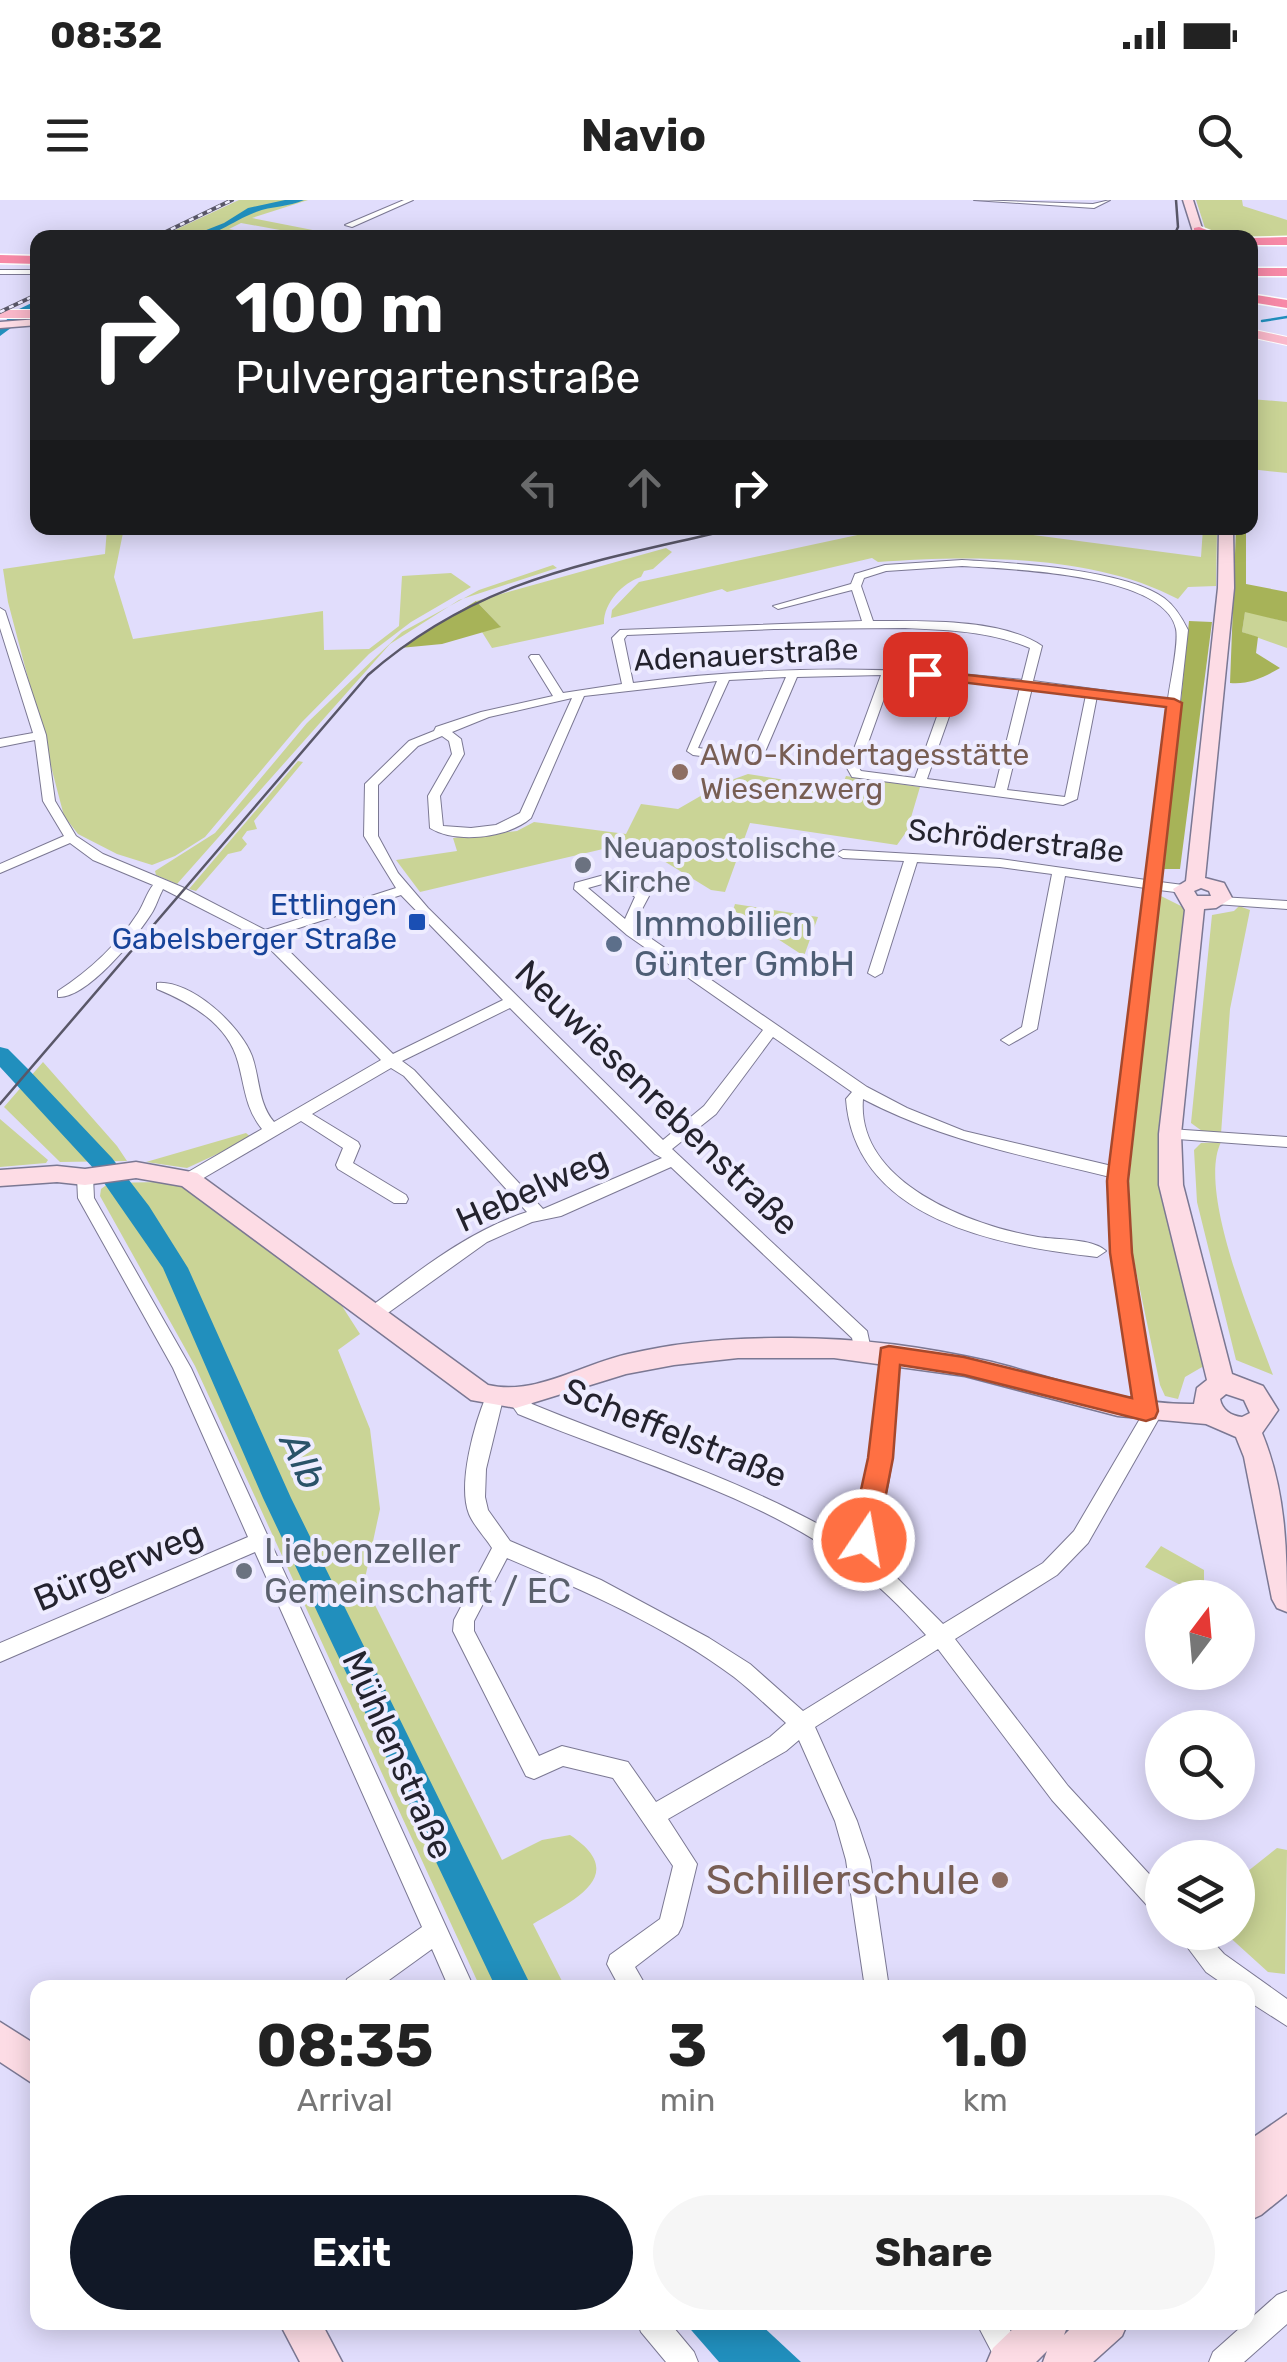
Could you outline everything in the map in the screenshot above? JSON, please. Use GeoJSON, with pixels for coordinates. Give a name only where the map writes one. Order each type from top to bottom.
{"type":"FeatureCollection","features":[{"type":"Feature","properties":{"kind":"highway"},"geometry":{"type":"LineString","coordinates":[[1258,242],[1287,242]]}},
{"type":"Feature","properties":{"kind":"highway"},"geometry":{"type":"LineString","coordinates":[[0,257],[30,257]]}},
{"type":"Feature","properties":{"kind":"highway"},"geometry":{"type":"LineString","coordinates":[[1258,274],[1283,275]]}},
{"type":"Feature","properties":{"kind":"highway"},"geometry":{"type":"LineString","coordinates":[[1258,301],[1287,305]]}},
{"type":"Feature","properties":{"kind":"main road"},"geometry":{"type":"LineString","coordinates":[[1188,200],[1193,230]]}},
{"type":"Feature","properties":{"kind":"main road"},"geometry":{"type":"LineString","coordinates":[[0,314],[30,314]]}},
{"type":"Feature","properties":{"kind":"main road"},"geometry":{"type":"LineString","coordinates":[[0,325],[30,323]]}},
{"type":"Feature","properties":{"kind":"main road"},"geometry":{"type":"LineString","coordinates":[[1258,337],[1287,342]]}},
{"type":"Feature","properties":{"kind":"main road"},"geometry":{"type":"LineString","coordinates":[[1226,535],[1226,588],[1203,828],[1210,839],[1207,912],[1178,1134],[1230,1384]]}},
{"type":"Feature","properties":{"kind":"main road"},"geometry":{"type":"LineString","coordinates":[[0,1178],[133,1171],[189,1179]]}},
{"type":"Feature","properties":{"kind":"main road","name":"Scheffelstraße"},"geometry":{"type":"LineString","coordinates":[[189,1179],[480,1393],[505,1398]]}},
{"type":"Feature","properties":{"kind":"main road"},"geometry":{"type":"LineString","coordinates":[[505,1398],[621,1365],[672,1355],[795,1346],[964,1366],[1150,1412],[1210,1414],[1229,1426],[1266,1421]]}},
{"type":"Feature","properties":{"kind":"main road"},"geometry":{"type":"LineString","coordinates":[[1210,1414],[1206,1394],[1230,1384],[1258,1396],[1266,1421],[1258,1457],[1287,1599]]}},
{"type":"Feature","properties":{"kind":"main road"},"geometry":{"type":"LineString","coordinates":[[0,2040],[30,2063]]}},
{"type":"Feature","properties":{"kind":"main road"},"geometry":{"type":"LineString","coordinates":[[1255,2159],[1287,2134]]}},
{"type":"Feature","properties":{"kind":"main road"},"geometry":{"type":"LineString","coordinates":[[1255,2196],[1287,2168]]}},
{"type":"Feature","properties":{"kind":"main road"},"geometry":{"type":"LineString","coordinates":[[1010,2361],[1041,2330]]}},
{"type":"Feature","properties":{"kind":"main road"},"geometry":{"type":"LineString","coordinates":[[1063,2362],[1099,2330]]}},
{"type":"Feature","properties":{"kind":"street"},"geometry":{"type":"LineString","coordinates":[[348,225],[410,200]]}},
{"type":"Feature","properties":{"kind":"street"},"geometry":{"type":"LineString","coordinates":[[977,200],[1103,203]]}},
{"type":"Feature","properties":{"kind":"street"},"geometry":{"type":"LineString","coordinates":[[0,272],[30,272]]}},
{"type":"Feature","properties":{"kind":"street"},"geometry":{"type":"LineString","coordinates":[[652,1816],[778,1744],[802,1724],[1050,1568],[1081,1538],[1150,1412],[1121,1253],[1118,1173],[1182,630],[1166,606],[1122,584],[1042,570],[942,564],[868,571],[859,576],[856,586],[868,623]]}},
{"type":"Feature","properties":{"kind":"street"},"geometry":{"type":"LineString","coordinates":[[778,606],[856,586]]}},
{"type":"Feature","properties":{"kind":"street"},"geometry":{"type":"LineString","coordinates":[[0,611],[6,658],[40,735],[50,801],[71,838],[98,857],[264,935],[392,1061],[409,1073],[538,1214]]}},
{"type":"Feature","properties":{"kind":"street"},"geometry":{"type":"LineString","coordinates":[[628,686],[618,634],[868,623],[931,625],[1021,638],[1036,646],[1000,793]]}},
{"type":"Feature","properties":{"kind":"street"},"geometry":{"type":"LineString","coordinates":[[535,657],[560,698]]}},
{"type":"Feature","properties":{"kind":"street"},"geometry":{"type":"LineString","coordinates":[[726,675],[693,751],[756,759],[794,671]]}},
{"type":"Feature","properties":{"kind":"street","name":"Adenauerstraße"},"geometry":{"type":"LineString","coordinates":[[405,889],[370,835],[368,793],[389,761],[462,721],[628,686],[794,671],[958,677],[1174,703]]}},
{"type":"Feature","properties":{"kind":"street"},"geometry":{"type":"LineString","coordinates":[[888,672],[853,768],[856,774],[1000,793],[1071,799],[1092,694]]}},
{"type":"Feature","properties":{"kind":"street"},"geometry":{"type":"LineString","coordinates":[[920,781],[958,677]]}},
{"type":"Feature","properties":{"kind":"street"},"geometry":{"type":"LineString","coordinates":[[440,730],[455,739],[458,754],[434,796],[438,828],[452,832],[523,821],[579,694]]}},
{"type":"Feature","properties":{"kind":"street"},"geometry":{"type":"LineString","coordinates":[[0,743],[40,735]]}},
{"type":"Feature","properties":{"kind":"street"},"geometry":{"type":"LineString","coordinates":[[0,869],[71,838]]}},
{"type":"Feature","properties":{"kind":"street","name":"Schröderstraße"},"geometry":{"type":"LineString","coordinates":[[842,854],[912,856],[1059,872],[1282,904]]}},
{"type":"Feature","properties":{"kind":"street"},"geometry":{"type":"LineString","coordinates":[[875,973],[912,856]]}},
{"type":"Feature","properties":{"kind":"street"},"geometry":{"type":"LineString","coordinates":[[1009,1040],[1029,1029],[1059,872]]}},
{"type":"Feature","properties":{"kind":"street"},"geometry":{"type":"LineString","coordinates":[[63,994],[85,982],[149,908],[152,890],[161,884]]}},
{"type":"Feature","properties":{"kind":"street"},"geometry":{"type":"LineString","coordinates":[[264,935],[405,889]]}},
{"type":"Feature","properties":{"kind":"street","name":"Neuwiesenrebenstraße"},"geometry":{"type":"LineString","coordinates":[[405,889],[666,1155],[876,1353]]}},
{"type":"Feature","properties":{"kind":"street"},"geometry":{"type":"LineString","coordinates":[[624,926],[860,1091],[960,1135],[1118,1173]]}},
{"type":"Feature","properties":{"kind":"street"},"geometry":{"type":"LineString","coordinates":[[162,986],[218,1017],[244,1056],[249,1092],[263,1122],[273,1131]]}},
{"type":"Feature","properties":{"kind":"street"},"geometry":{"type":"LineString","coordinates":[[189,1179],[392,1061],[512,1001]]}},
{"type":"Feature","properties":{"kind":"street","name":"Hebelweg"},"geometry":{"type":"LineString","coordinates":[[372,1315],[482,1235],[538,1214],[555,1212],[666,1155],[710,1110],[772,1030]]}},
{"type":"Feature","properties":{"kind":"street"},"geometry":{"type":"LineString","coordinates":[[860,1091],[854,1098],[860,1133],[869,1151],[906,1193],[956,1222],[985,1232],[1025,1242],[1098,1251]]}},
{"type":"Feature","properties":{"kind":"street"},"geometry":{"type":"LineString","coordinates":[[302,1115],[352,1146],[344,1165],[400,1200]]}},
{"type":"Feature","properties":{"kind":"street"},"geometry":{"type":"LineString","coordinates":[[1178,1134],[1287,1142]]}},
{"type":"Feature","properties":{"kind":"street","name":"Mühlenstraße"},"geometry":{"type":"LineString","coordinates":[[93,1175],[86,1198],[182,1368],[458,1980]]}},
{"type":"Feature","properties":{"kind":"street"},"geometry":{"type":"LineString","coordinates":[[854,1554],[864,1540],[881,1458],[876,1353]]}},
{"type":"Feature","properties":{"kind":"street"},"geometry":{"type":"LineString","coordinates":[[505,1398],[479,1454],[475,1497],[480,1513],[503,1546],[594,1586],[702,1644],[742,1671],[802,1724],[846,1821],[860,1874],[876,1980]]}},
{"type":"Feature","properties":{"kind":"street","name":"Scheffelstraße"},"geometry":{"type":"LineString","coordinates":[[505,1398],[540,1416],[769,1508],[854,1554],[940,1638],[1060,1793],[1145,1886]]}},
{"type":"Feature","properties":{"kind":"street","name":"Bürgerweg"},"geometry":{"type":"LineString","coordinates":[[0,1652],[262,1540]]}},
{"type":"Feature","properties":{"kind":"street"},"geometry":{"type":"LineString","coordinates":[[503,1546],[464,1620],[463,1631],[534,1769],[562,1756],[620,1769],[686,1864],[670,1926],[619,1964],[630,1980]]}},
{"type":"Feature","properties":{"kind":"street"},"geometry":{"type":"LineString","coordinates":[[367,1980],[436,1932]]}},
{"type":"Feature","properties":{"kind":"street"},"geometry":{"type":"LineString","coordinates":[[1204,1950],[1240,1980]]}},
{"type":"Feature","properties":{"kind":"street"},"geometry":{"type":"LineString","coordinates":[[1255,1991],[1287,2014]]}},
{"type":"Feature","properties":{"kind":"street"},"geometry":{"type":"LineString","coordinates":[[1223,2362],[1287,2305]]}},
{"type":"Feature","properties":{"kind":"street"},"geometry":{"type":"LineString","coordinates":[[658,2330],[684,2362]]}},
{"type":"Feature","properties":{"kind":"street"},"geometry":{"type":"LineString","coordinates":[[994,2330],[1010,2361]]}},
{"type":"Feature","properties":{"kind":"green space"},"geometry":{"type":"Polygon","coordinates":[[[239,200],[308,200],[252,218],[313,230],[280,230],[241,223],[229,229],[234,230],[175,230],[239,200]]]}},
{"type":"Feature","properties":{"kind":"green space"},"geometry":{"type":"Polygon","coordinates":[[[1196,200],[1242,200],[1243,206],[1287,220],[1287,240],[1258,239],[1258,230],[1205,228],[1196,200]]]}},
{"type":"Feature","properties":{"kind":"green space"},"geometry":{"type":"Polygon","coordinates":[[[1258,400],[1287,402],[1287,473],[1258,470],[1258,400]]]}},
{"type":"Feature","properties":{"kind":"green space"},"geometry":{"type":"Polygon","coordinates":[[[106,535],[123,535],[114,577],[133,639],[323,611],[324,650],[369,649],[399,626],[402,576],[451,573],[471,587],[411,622],[369,654],[302,722],[205,837],[152,865],[117,854],[78,834],[64,816],[8,602],[3,569],[105,554],[106,535]]]}},
{"type":"Feature","properties":{"kind":"green space"},"geometry":{"type":"Polygon","coordinates":[[[857,535],[1033,535],[1201,557],[1203,535],[1217,535],[1216,586],[1188,587],[1178,599],[1109,573],[1070,566],[991,559],[878,562],[872,558],[727,592],[722,589],[611,618],[612,610],[639,582],[857,535]]]}},
{"type":"Feature","properties":{"kind":"green space"},"geometry":{"type":"Polygon","coordinates":[[[1236,535],[1246,535],[1246,584],[1287,592],[1287,622],[1245,612],[1242,632],[1258,637],[1256,653],[1280,668],[1256,680],[1230,683],[1236,535]]]}},
{"type":"Feature","properties":{"kind":"green space"},"geometry":{"type":"Polygon","coordinates":[[[666,548],[672,552],[615,595],[604,624],[492,648],[482,632],[500,626],[476,601],[666,548]]]}},
{"type":"Feature","properties":{"kind":"green space"},"geometry":{"type":"Polygon","coordinates":[[[553,565],[557,568],[463,599],[553,565]]]}},
{"type":"Feature","properties":{"kind":"green space"},"geometry":{"type":"Polygon","coordinates":[[[476,601],[501,627],[442,644],[400,648],[476,601]]]}},
{"type":"Feature","properties":{"kind":"green space"},"geometry":{"type":"Polygon","coordinates":[[[449,606],[390,644],[177,884],[156,875],[155,871],[215,833],[307,723],[402,632],[449,606]]]}},
{"type":"Feature","properties":{"kind":"green space"},"geometry":{"type":"Polygon","coordinates":[[[1245,611],[1287,622],[1287,648],[1242,632],[1245,611]]]}},
{"type":"Feature","properties":{"kind":"green space"},"geometry":{"type":"Polygon","coordinates":[[[1189,621],[1212,622],[1180,869],[1164,869],[1189,621]]]}},
{"type":"Feature","properties":{"kind":"green space"},"geometry":{"type":"Polygon","coordinates":[[[298,761],[303,762],[254,821],[257,829],[247,831],[242,838],[247,844],[241,851],[228,854],[196,891],[189,889],[298,761]]]}},
{"type":"Feature","properties":{"kind":"green space"},"geometry":{"type":"Polygon","coordinates":[[[748,774],[841,789],[846,776],[920,787],[907,831],[897,845],[750,823],[725,892],[711,890],[633,842],[420,892],[396,860],[457,851],[453,838],[517,831],[534,822],[626,834],[641,804],[678,809],[723,783],[748,774]]]}},
{"type":"Feature","properties":{"kind":"green space"},"geometry":{"type":"Polygon","coordinates":[[[1159,895],[1189,910],[1165,1118],[1209,1363],[1185,1377],[1178,1399],[1165,1396],[1160,1385],[1133,1256],[1129,1183],[1159,895]]]}},
{"type":"Feature","properties":{"kind":"green space"},"geometry":{"type":"Polygon","coordinates":[[[735,904],[818,917],[804,956],[733,910],[735,904]]]}},
{"type":"Feature","properties":{"kind":"green space"},"geometry":{"type":"Polygon","coordinates":[[[1239,906],[1250,910],[1230,1009],[1221,1134],[1202,1131],[1191,1123],[1212,915],[1234,911],[1239,906]]]}},
{"type":"Feature","properties":{"kind":"green space"},"geometry":{"type":"Polygon","coordinates":[[[43,1062],[127,1161],[60,1162],[4,1107],[43,1062]]]}},
{"type":"Feature","properties":{"kind":"green space"},"geometry":{"type":"Polygon","coordinates":[[[0,1119],[48,1160],[46,1163],[0,1167],[0,1119]]]}},
{"type":"Feature","properties":{"kind":"green space"},"geometry":{"type":"Polygon","coordinates":[[[246,1133],[252,1138],[187,1168],[146,1162],[246,1133]]]}},
{"type":"Feature","properties":{"kind":"green space"},"geometry":{"type":"Polygon","coordinates":[[[1221,1142],[1216,1192],[1222,1224],[1273,1375],[1236,1360],[1197,1202],[1194,1150],[1201,1143],[1221,1142]]]}},
{"type":"Feature","properties":{"kind":"green space"},"geometry":{"type":"Polygon","coordinates":[[[160,1179],[188,1187],[342,1306],[360,1334],[338,1350],[370,1429],[380,1509],[364,1583],[502,1860],[542,1840],[570,1835],[596,1863],[589,1887],[533,1924],[561,1980],[477,1980],[195,1366],[100,1196],[101,1189],[109,1183],[160,1179]]]}},
{"type":"Feature","properties":{"kind":"green space"},"geometry":{"type":"Polygon","coordinates":[[[1161,1546],[1204,1570],[1204,1580],[1171,1580],[1145,1567],[1161,1546]]]}},
{"type":"Feature","properties":{"kind":"green space"},"geometry":{"type":"Polygon","coordinates":[[[1277,1848],[1287,1850],[1285,1974],[1268,1972],[1244,1950],[1255,1950],[1255,1865],[1277,1848]]]}},
{"type":"Feature","properties":{"kind":"water"},"geometry":{"type":"Polygon","coordinates":[[[691,2330],[767,2330],[801,2362],[719,2362],[691,2330]]]}},
{"type":"Feature","properties":{"kind":"waterway","name":"Alb"},"geometry":{"type":"LineString","coordinates":[[214,230],[251,210],[299,200]]}},
{"type":"Feature","properties":{"kind":"waterway","name":"Alb"},"geometry":{"type":"LineString","coordinates":[[0,333],[30,307]]}},
{"type":"Feature","properties":{"kind":"waterway"},"geometry":{"type":"LineString","coordinates":[[1262,321],[1287,317]]}},
{"type":"Feature","properties":{"kind":"waterway","name":"Alb"},"geometry":{"type":"LineString","coordinates":[[0,1054],[103,1164],[140,1212],[175,1268],[277,1498],[511,1980]]}},
{"type":"Feature","properties":{"kind":"tram line"},"geometry":{"type":"LineString","coordinates":[[1176,200],[1177,230]]}},
{"type":"Feature","properties":{"kind":"tram line"},"geometry":{"type":"LineString","coordinates":[[0,1104],[368,675],[411,642],[497,594],[588,563],[707,535]]}},
{"type":"Feature","properties":{"kind":"railway"},"geometry":{"type":"LineString","coordinates":[[170,230],[232,200]]}},
{"type":"Feature","properties":{"kind":"railway"},"geometry":{"type":"LineString","coordinates":[[0,312],[30,298]]}},
{"type":"Feature","properties":{"kind":"place","name":"AWO-Kindertagesstätte Wiesenzwerg"},"geometry":{"type":"Point","coordinates":[680,772]}},
{"type":"Feature","properties":{"kind":"place","name":"Neuapostolische Kirche"},"geometry":{"type":"Point","coordinates":[583,865]}},
{"type":"Feature","properties":{"kind":"place","name":"Ettlingen Gabelsberger Straße"},"geometry":{"type":"Point","coordinates":[417,922]}},
{"type":"Feature","properties":{"kind":"place","name":"Immobilien Günter GmbH"},"geometry":{"type":"Point","coordinates":[614,944]}},
{"type":"Feature","properties":{"kind":"place","name":"Liebenzeller Gemeinschaft / EC"},"geometry":{"type":"Point","coordinates":[244,1571]}},
{"type":"Feature","properties":{"kind":"place","name":"Schillerschule"},"geometry":{"type":"Point","coordinates":[1000,1880]}},
{"type":"Feature","properties":{"kind":"route"},"geometry":{"type":"LineString","coordinates":[[864,1540],[881,1458],[889,1355],[964,1366],[1146,1411],[1121,1253],[1118,1181],[1174,703],[925,674]]}}]}
